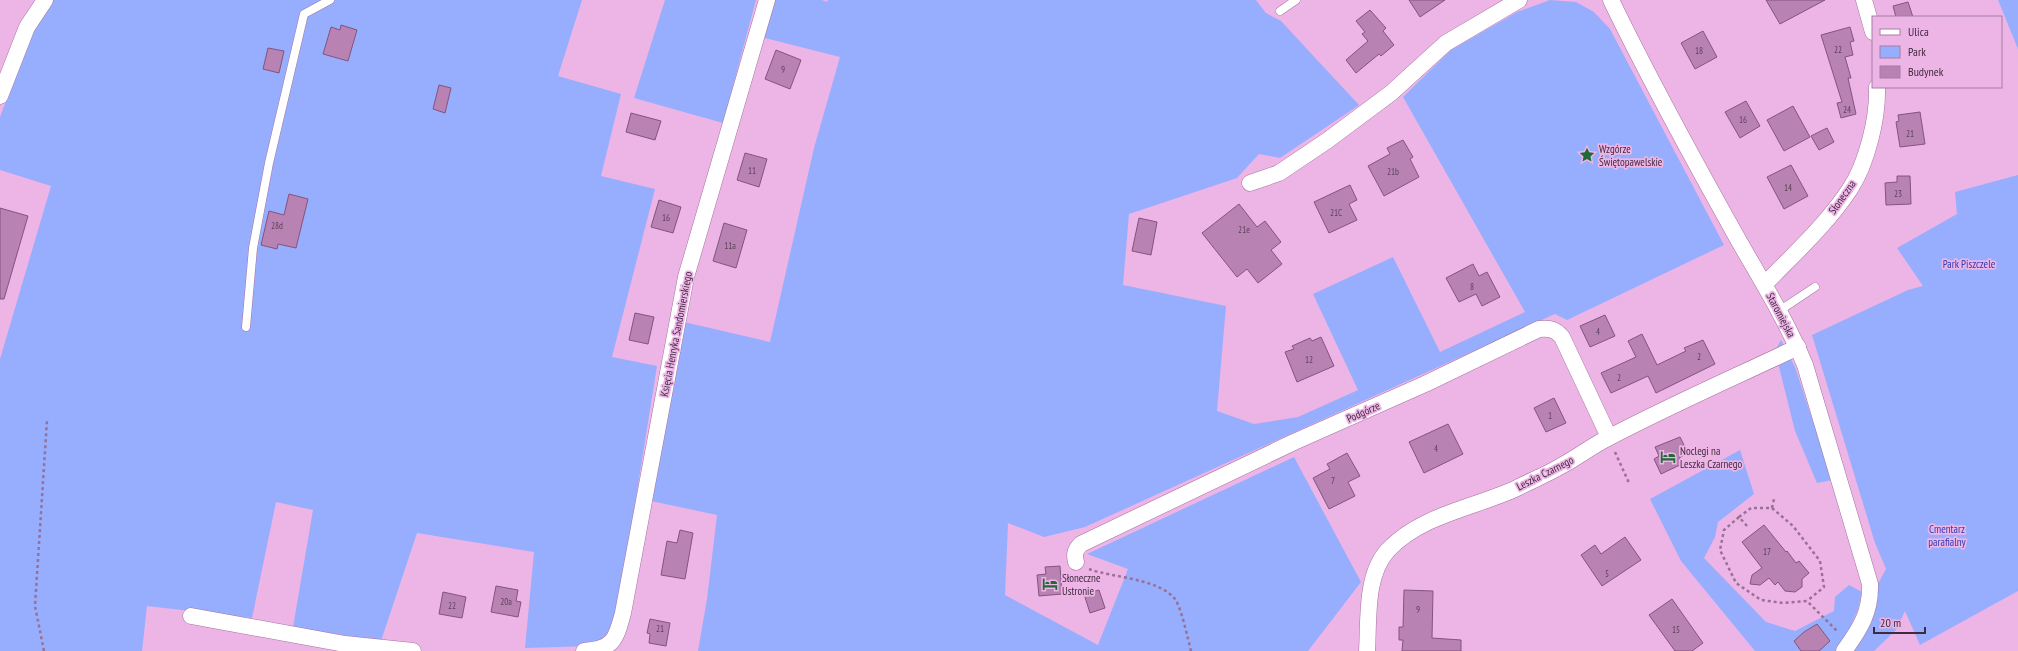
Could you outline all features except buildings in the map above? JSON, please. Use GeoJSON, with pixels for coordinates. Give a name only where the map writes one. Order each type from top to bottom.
{"type":"FeatureCollection","features":[{"type":"Feature","properties":{"kind":"street"},"geometry":{"type":"LineString","coordinates":[[0,96],[28,27],[45,0]]}},
{"type":"Feature","properties":{"kind":"street","name":"Księcia Henryka Sandomierskiego"},"geometry":{"type":"LineString","coordinates":[[584,651],[607,646],[613,642],[620,626],[686,277],[767,0]]}},
{"type":"Feature","properties":{"kind":"street"},"geometry":{"type":"LineString","coordinates":[[1250,183],[1280,173],[1328,140],[1391,93],[1446,43],[1519,0]]}},
{"type":"Feature","properties":{"kind":"street","name":"Staromiejska"},"geometry":{"type":"LineString","coordinates":[[1611,0],[1639,58],[1765,284],[1798,347],[1834,458],[1870,584],[1870,599],[1866,615],[1846,648]]}},
{"type":"Feature","properties":{"kind":"street"},"geometry":{"type":"LineString","coordinates":[[1864,0],[1872,28]]}},
{"type":"Feature","properties":{"kind":"street","name":"Słoneczna"},"geometry":{"type":"LineString","coordinates":[[1765,284],[1836,209],[1851,188],[1862,165],[1872,131],[1878,99],[1877,88]]}},
{"type":"Feature","properties":{"kind":"street","name":"Podgórze"},"geometry":{"type":"LineString","coordinates":[[1076,562],[1076,549],[1081,544],[1294,442],[1425,384],[1539,329],[1556,330],[1562,337],[1609,437]]}},
{"type":"Feature","properties":{"kind":"street","name":"Leszka Czarnego"},"geometry":{"type":"LineString","coordinates":[[1367,651],[1370,597],[1374,577],[1379,563],[1388,550],[1418,526],[1510,491],[1561,467],[1609,437],[1798,347]]}},
{"type":"Feature","properties":{"kind":"street"},"geometry":{"type":"LineString","coordinates":[[192,616],[346,644],[413,651]]}},
{"type":"Feature","properties":{"kind":"lane"},"geometry":{"type":"LineString","coordinates":[[246,327],[254,248],[261,209],[304,14],[330,0]]}},
{"type":"Feature","properties":{"kind":"lane"},"geometry":{"type":"LineString","coordinates":[[1280,11],[1296,0]]}},
{"type":"Feature","properties":{"kind":"lane"},"geometry":{"type":"LineString","coordinates":[[1779,311],[1815,287]]}},
{"type":"Feature","properties":{"kind":"path"},"geometry":{"type":"LineString","coordinates":[[44,651],[35,606],[47,420]]}},
{"type":"Feature","properties":{"kind":"path"},"geometry":{"type":"LineString","coordinates":[[1609,437],[1629,483]]}},
{"type":"Feature","properties":{"kind":"path"},"geometry":{"type":"LineString","coordinates":[[1772,508],[1774,499]]}},
{"type":"Feature","properties":{"kind":"path"},"geometry":{"type":"LineString","coordinates":[[1751,508],[1772,508],[1793,526],[1820,561],[1824,586],[1807,601],[1783,603],[1761,600],[1736,583],[1720,550],[1724,530],[1739,517],[1751,508]]}},
{"type":"Feature","properties":{"kind":"path"},"geometry":{"type":"LineString","coordinates":[[1739,517],[1747,526]]}},
{"type":"Feature","properties":{"kind":"path"},"geometry":{"type":"LineString","coordinates":[[1076,562],[1094,571],[1148,583],[1166,591],[1176,599],[1191,651]]}},
{"type":"Feature","properties":{"kind":"path"},"geometry":{"type":"LineString","coordinates":[[1807,601],[1846,648]]}},
{"type":"Feature","properties":{"kind":"green space"},"geometry":{"type":"Polygon","coordinates":[[[52,0],[582,0],[558,76],[621,94],[601,176],[655,189],[612,357],[657,366],[618,610],[612,634],[590,646],[525,648],[534,552],[417,533],[381,641],[293,627],[313,510],[276,502],[252,618],[147,606],[142,651],[0,651],[0,359],[51,186],[0,170],[0,117],[32,32],[52,0]]]}},
{"type":"Feature","properties":{"kind":"green space"},"geometry":{"type":"Polygon","coordinates":[[[665,0],[756,0],[723,123],[634,98],[665,0]]]}},
{"type":"Feature","properties":{"kind":"green space"},"geometry":{"type":"Polygon","coordinates":[[[773,0],[822,0],[827,2],[828,0],[1256,0],[1266,13],[1281,21],[1359,105],[1280,158],[1259,154],[1237,178],[1129,214],[1123,285],[1226,306],[1217,411],[1254,424],[1298,417],[1358,390],[1313,294],[1393,257],[1440,352],[1525,312],[1403,97],[1451,50],[1517,12],[1550,0],[1576,2],[1594,12],[1610,29],[1724,245],[1567,320],[1555,314],[1085,527],[1044,537],[1008,523],[1005,595],[1098,645],[1128,569],[1087,554],[1294,457],[1361,582],[1308,651],[698,651],[707,599],[717,515],[651,501],[684,322],[770,342],[814,148],[840,57],[761,37],[773,0]]]}},
{"type":"Feature","properties":{"kind":"green space"},"geometry":{"type":"Polygon","coordinates":[[[1998,0],[2018,0],[2018,49],[1998,0]]]}},
{"type":"Feature","properties":{"kind":"green space","name":"Cmentarz parafialny"},"geometry":{"type":"Polygon","coordinates":[[[2018,175],[2018,591],[1920,645],[1905,611],[1896,630],[1874,651],[1850,651],[1876,587],[1886,569],[1875,543],[1812,335],[1908,290],[1923,286],[1897,248],[1957,214],[1955,192],[2018,175]]]}},
{"type":"Feature","properties":{"kind":"green space"},"geometry":{"type":"Polygon","coordinates":[[[1781,340],[1795,367],[1832,480],[1817,483],[1795,431],[1775,351],[1781,340]]]}},
{"type":"Feature","properties":{"kind":"green space"},"geometry":{"type":"Polygon","coordinates":[[[1740,450],[1754,494],[1718,522],[1715,537],[1704,558],[1766,622],[1795,631],[1834,611],[1835,597],[1849,585],[1862,592],[1858,609],[1840,651],[1755,651],[1681,561],[1650,499],[1740,450]]]}},
{"type":"Feature","properties":{"kind":"place","name":"Wzgórze Świętopawelskie"},"geometry":{"type":"Point","coordinates":[1587,155]}},
{"type":"Feature","properties":{"kind":"place","name":"Noclegi na Leszka Czarnego"},"geometry":{"type":"Point","coordinates":[1668,457]}},
{"type":"Feature","properties":{"kind":"place","name":"Słoneczne Ustronie"},"geometry":{"type":"Point","coordinates":[1050,584]}},
{"type":"Feature","properties":{"kind":"park label","name":"Park Piszczele"},"geometry":{"type":"Point","coordinates":[1969,264]}}]}
